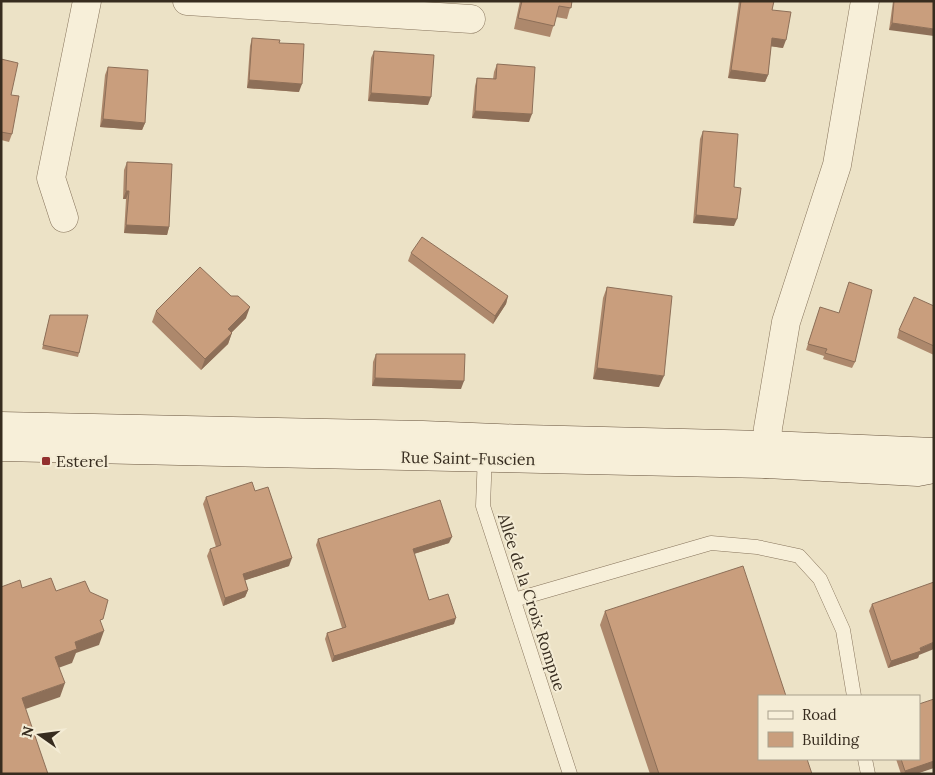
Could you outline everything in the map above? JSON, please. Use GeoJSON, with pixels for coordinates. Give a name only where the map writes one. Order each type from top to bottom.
{"type":"FeatureCollection","features":[{"type":"Feature","properties":{"kind":"main road"},"geometry":{"type":"LineString","coordinates":[[64,218],[52,178],[87,1]]}},
{"type":"Feature","properties":{"kind":"main road"},"geometry":{"type":"LineString","coordinates":[[187,1],[471,19]]}},
{"type":"Feature","properties":{"kind":"main road"},"geometry":{"type":"LineString","coordinates":[[767,455],[768,428],[786,322],[837,165],[865,1]]}},
{"type":"Feature","properties":{"kind":"main road","name":"Rue Saint-Fuscien"},"geometry":{"type":"LineString","coordinates":[[1,426],[229,430],[486,448]]}},
{"type":"Feature","properties":{"kind":"main road","name":"Rue Saint-Fuscien"},"geometry":{"type":"LineString","coordinates":[[1,447],[486,448],[767,455],[934,452]]}},
{"type":"Feature","properties":{"kind":"main road","name":"Rue Saint-Fuscien"},"geometry":{"type":"LineString","coordinates":[[767,455],[918,472],[934,469]]}},
{"type":"Feature","properties":{"kind":"lane","name":"Allée de la Croix Rompue"},"geometry":{"type":"LineString","coordinates":[[486,448],[483,506],[570,774]]}},
{"type":"Feature","properties":{"kind":"lane"},"geometry":{"type":"LineString","coordinates":[[514,600],[711,544],[757,547],[799,556],[820,579],[843,630],[854,695]]}},
{"type":"Feature","properties":{"kind":"lane"},"geometry":{"type":"LineString","coordinates":[[866,760],[868,774]]}},
{"type":"Feature","properties":{"kind":"building"},"geometry":{"type":"Polygon","coordinates":[[[522,1],[572,1],[571,8],[559,6],[554,26],[518,18],[522,1]]]}},
{"type":"Feature","properties":{"kind":"building"},"geometry":{"type":"Polygon","coordinates":[[[741,1],[774,1],[772,10],[791,12],[786,40],[772,38],[768,75],[731,70],[741,1]]]}},
{"type":"Feature","properties":{"kind":"building"},"geometry":{"type":"Polygon","coordinates":[[[894,1],[934,1],[934,29],[892,23],[894,1]]]}},
{"type":"Feature","properties":{"kind":"building"},"geometry":{"type":"Polygon","coordinates":[[[252,38],[280,40],[279,43],[304,44],[302,84],[249,80],[252,38]]]}},
{"type":"Feature","properties":{"kind":"building"},"geometry":{"type":"Polygon","coordinates":[[[374,51],[434,55],[431,97],[371,93],[374,51]]]}},
{"type":"Feature","properties":{"kind":"building"},"geometry":{"type":"Polygon","coordinates":[[[1,59],[18,63],[11,95],[19,96],[12,134],[1,132],[1,59]]]}},
{"type":"Feature","properties":{"kind":"building"},"geometry":{"type":"Polygon","coordinates":[[[497,64],[535,67],[532,114],[475,111],[477,78],[496,79],[497,64]]]}},
{"type":"Feature","properties":{"kind":"building"},"geometry":{"type":"Polygon","coordinates":[[[108,67],[148,70],[145,123],[103,119],[108,67]]]}},
{"type":"Feature","properties":{"kind":"building"},"geometry":{"type":"Polygon","coordinates":[[[703,131],[738,134],[734,187],[741,188],[737,219],[696,215],[703,131]]]}},
{"type":"Feature","properties":{"kind":"building"},"geometry":{"type":"Polygon","coordinates":[[[127,162],[172,164],[169,227],[126,225],[129,191],[126,191],[127,162]]]}},
{"type":"Feature","properties":{"kind":"building"},"geometry":{"type":"Polygon","coordinates":[[[422,237],[508,296],[495,316],[411,253],[422,237]]]}},
{"type":"Feature","properties":{"kind":"building"},"geometry":{"type":"Polygon","coordinates":[[[200,267],[231,296],[238,296],[250,307],[228,329],[232,333],[205,359],[156,311],[200,267]]]}},
{"type":"Feature","properties":{"kind":"building"},"geometry":{"type":"Polygon","coordinates":[[[849,282],[872,290],[855,362],[825,353],[827,349],[808,344],[820,307],[839,313],[849,282]]]}},
{"type":"Feature","properties":{"kind":"building"},"geometry":{"type":"Polygon","coordinates":[[[607,287],[672,296],[664,376],[597,368],[607,287]]]}},
{"type":"Feature","properties":{"kind":"building"},"geometry":{"type":"Polygon","coordinates":[[[914,297],[934,306],[934,346],[899,330],[914,297]]]}},
{"type":"Feature","properties":{"kind":"building"},"geometry":{"type":"Polygon","coordinates":[[[50,315],[88,315],[79,353],[43,345],[50,315]]]}},
{"type":"Feature","properties":{"kind":"building"},"geometry":{"type":"Polygon","coordinates":[[[376,354],[465,354],[464,381],[375,378],[376,354]]]}},
{"type":"Feature","properties":{"kind":"building"},"geometry":{"type":"Polygon","coordinates":[[[252,482],[255,491],[268,487],[292,558],[243,574],[248,590],[225,598],[210,549],[221,545],[206,497],[252,482]]]}},
{"type":"Feature","properties":{"kind":"building"},"geometry":{"type":"Polygon","coordinates":[[[440,500],[452,537],[413,549],[429,600],[448,594],[456,618],[334,656],[327,633],[346,627],[318,539],[440,500]]]}},
{"type":"Feature","properties":{"kind":"building"},"geometry":{"type":"Polygon","coordinates":[[[743,566],[786,695],[758,695],[758,760],[807,760],[812,774],[659,774],[605,611],[743,566]]]}},
{"type":"Feature","properties":{"kind":"building"},"geometry":{"type":"Polygon","coordinates":[[[51,578],[56,591],[85,581],[90,592],[108,600],[103,619],[100,620],[104,631],[75,642],[77,649],[55,657],[65,683],[22,698],[48,774],[1,774],[1,587],[20,580],[22,588],[51,578]]]}},
{"type":"Feature","properties":{"kind":"building"},"geometry":{"type":"Polygon","coordinates":[[[934,582],[934,642],[920,648],[921,651],[891,661],[872,604],[934,582]]]}},
{"type":"Feature","properties":{"kind":"building"},"geometry":{"type":"Polygon","coordinates":[[[934,699],[934,761],[905,771],[901,760],[920,760],[920,704],[934,699]]]}},
{"type":"Feature","properties":{"kind":"place","name":"Esterel"},"geometry":{"type":"Point","coordinates":[46,461]}}]}
